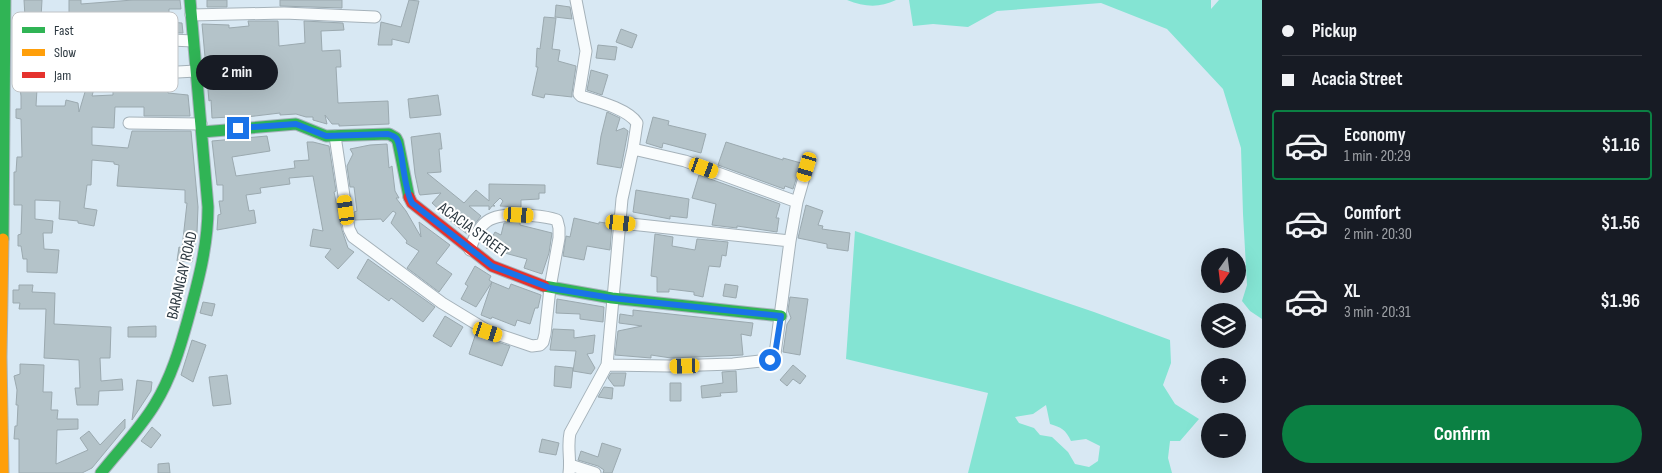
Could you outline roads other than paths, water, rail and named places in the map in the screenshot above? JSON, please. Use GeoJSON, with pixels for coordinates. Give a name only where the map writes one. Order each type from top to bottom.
{"type":"FeatureCollection","features":[{"type":"Feature","properties":{"kind":"street"},"geometry":{"type":"LineString","coordinates":[[3,473],[0,357],[2,133],[6,0]]}},
{"type":"Feature","properties":{"kind":"street","name":"BARANGAY ROAD"},"geometry":{"type":"LineString","coordinates":[[104,471],[149,414],[170,374],[185,332],[207,242],[208,207],[190,0]]}},
{"type":"Feature","properties":{"kind":"street"},"geometry":{"type":"LineString","coordinates":[[576,0],[586,52],[579,94],[607,104],[634,118],[638,123],[622,200],[607,365],[570,433],[568,445],[570,469],[595,473]]}},
{"type":"Feature","properties":{"kind":"street"},"geometry":{"type":"LineString","coordinates":[[191,15],[284,13],[375,17]]}},
{"type":"Feature","properties":{"kind":"street"},"geometry":{"type":"LineString","coordinates":[[178,40],[193,41]]}},
{"type":"Feature","properties":{"kind":"street"},"geometry":{"type":"LineString","coordinates":[[178,72],[196,71]]}},
{"type":"Feature","properties":{"kind":"street"},"geometry":{"type":"LineString","coordinates":[[129,123],[202,128]]}},
{"type":"Feature","properties":{"kind":"street","name":"ACACIA STREET"},"geometry":{"type":"LineString","coordinates":[[202,128],[296,124],[326,136],[388,134],[396,138],[399,146],[407,195],[412,203],[492,266],[550,288],[612,298],[781,316]]}},
{"type":"Feature","properties":{"kind":"street"},"geometry":{"type":"LineString","coordinates":[[335,136],[349,229],[353,237],[442,303],[488,332],[532,346],[540,346],[545,334],[550,288],[559,238],[557,220],[548,216],[505,214],[486,221],[475,234],[470,250]]}},
{"type":"Feature","properties":{"kind":"street"},"geometry":{"type":"LineString","coordinates":[[633,149],[685,161],[797,202]]}},
{"type":"Feature","properties":{"kind":"street"},"geometry":{"type":"LineString","coordinates":[[607,365],[669,366],[733,364],[770,360],[775,354],[790,241],[797,202],[807,167]]}},
{"type":"Feature","properties":{"kind":"street"},"geometry":{"type":"LineString","coordinates":[[621,223],[790,241]]}}]}
